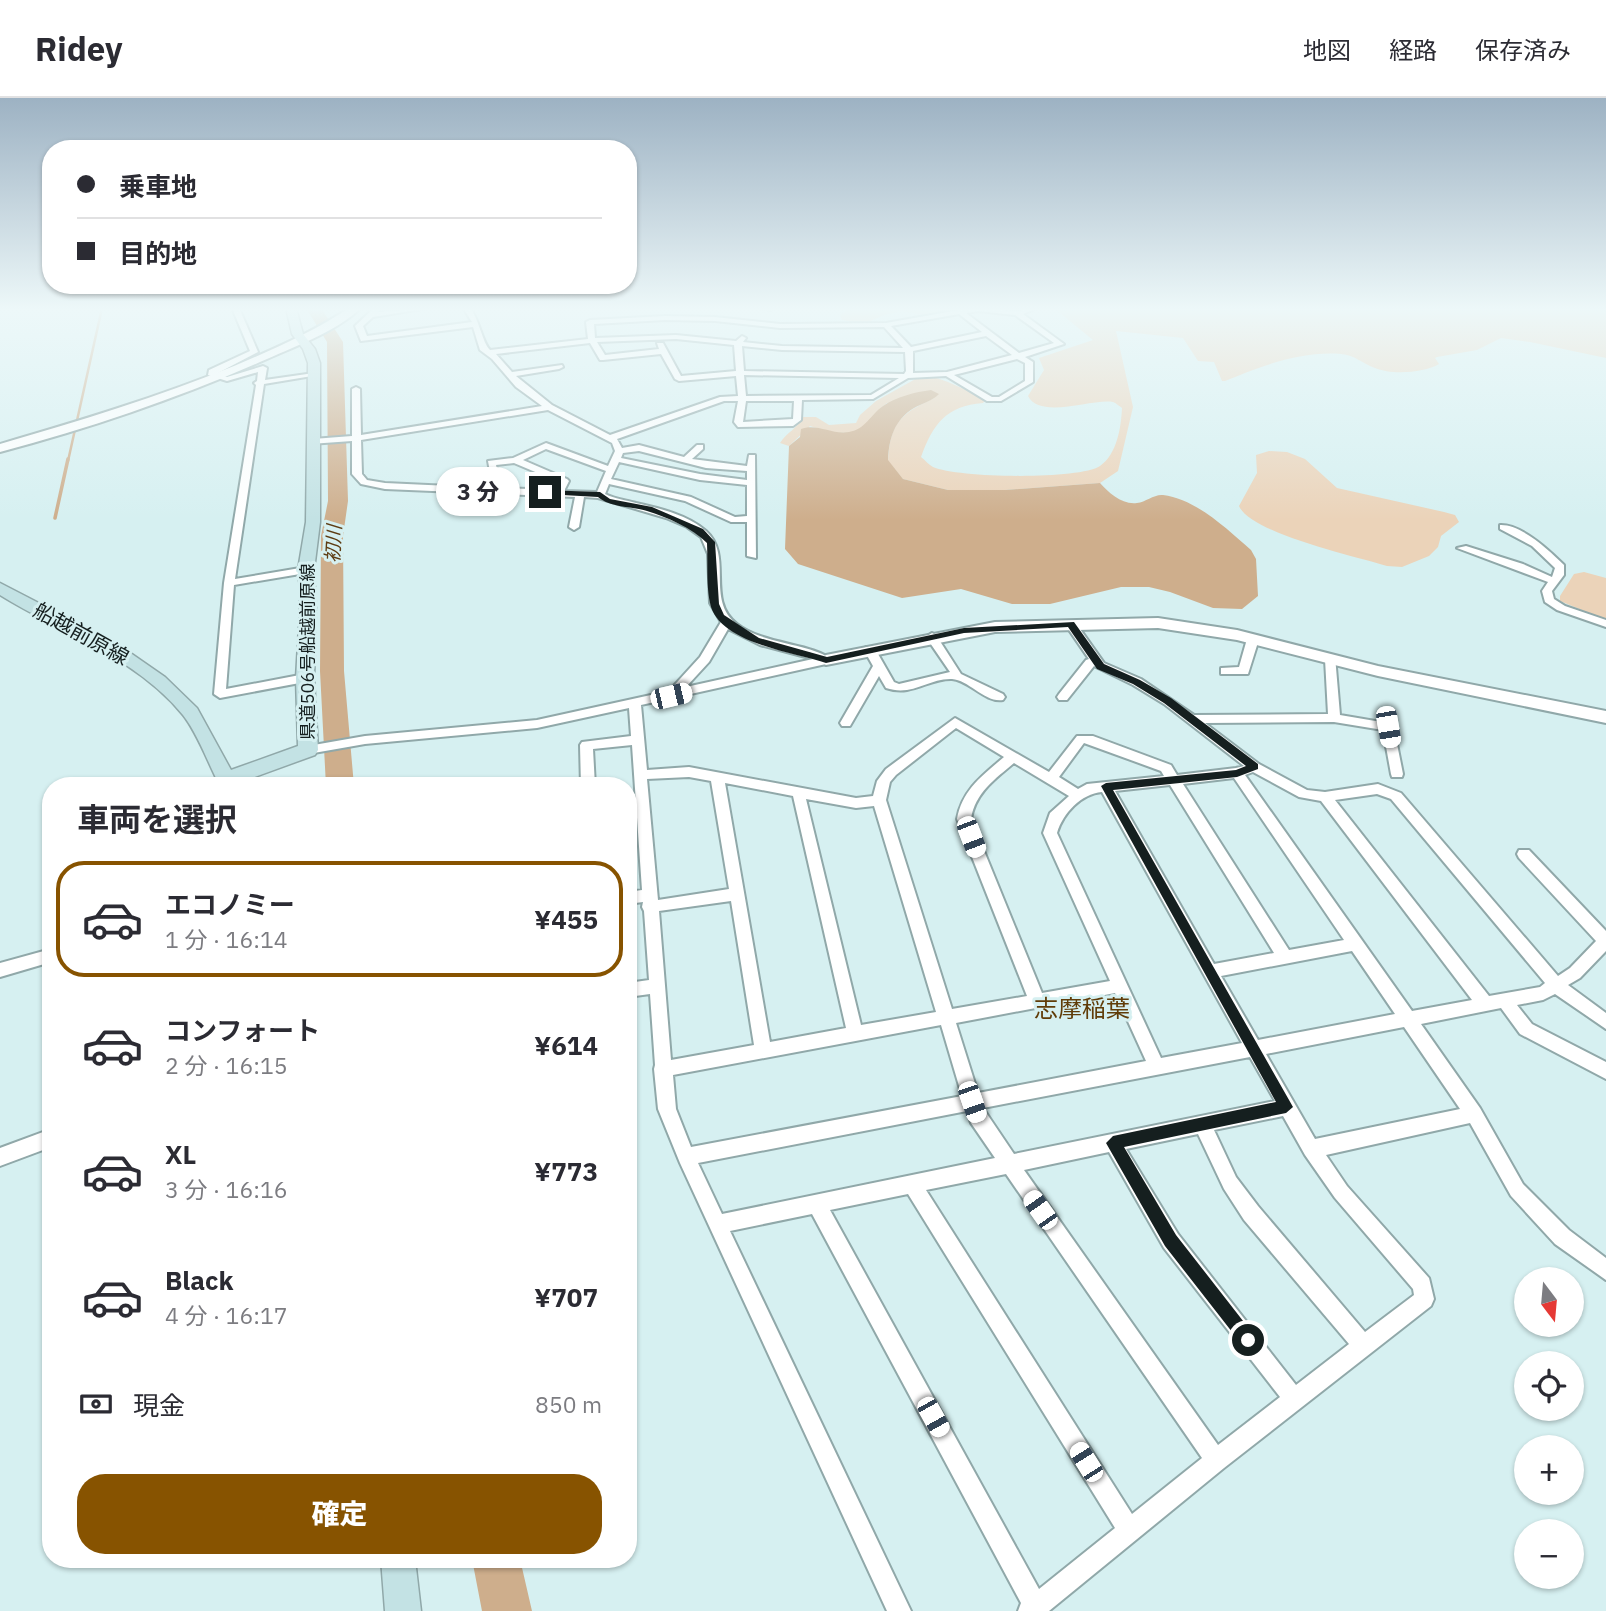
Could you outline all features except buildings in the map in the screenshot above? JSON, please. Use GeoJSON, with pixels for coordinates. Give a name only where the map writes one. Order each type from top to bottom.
{"type":"FeatureCollection","features":[{"type":"Feature","properties":{"kind":"main road","name":"県道506号船越前原線"},"geometry":{"type":"LineString","coordinates":[[241,777],[308,750],[305,678],[308,609],[306,570],[313,522],[317,442],[314,379]]}},
{"type":"Feature","properties":{"kind":"main road","name":"船越前原線"},"geometry":{"type":"LineString","coordinates":[[0,588],[33,609],[110,647],[159,681],[191,712],[226,777]]}},
{"type":"Feature","properties":{"kind":"main road"},"geometry":{"type":"LineString","coordinates":[[399,1568],[403,1611]]}},
{"type":"Feature","properties":{"kind":"street"},"geometry":{"type":"LineString","coordinates":[[0,448],[85,424],[212,379]]}},
{"type":"Feature","properties":{"kind":"street"},"geometry":{"type":"LineString","coordinates":[[259,379],[229,583],[220,694],[305,678]]}},
{"type":"Feature","properties":{"kind":"street"},"geometry":{"type":"LineString","coordinates":[[258,383],[289,379]]}},
{"type":"Feature","properties":{"kind":"street"},"geometry":{"type":"LineString","coordinates":[[512,379],[549,407],[616,442],[617,455],[600,495]]}},
{"type":"Feature","properties":{"kind":"street"},"geometry":{"type":"LineString","coordinates":[[740,379],[738,422],[741,425],[787,425],[797,420],[798,397]]}},
{"type":"Feature","properties":{"kind":"street"},"geometry":{"type":"LineString","coordinates":[[611,438],[717,400],[741,396],[873,397],[904,379]]}},
{"type":"Feature","properties":{"kind":"street"},"geometry":{"type":"LineString","coordinates":[[955,379],[990,399],[1001,398],[1029,382],[1029,379]]}},
{"type":"Feature","properties":{"kind":"street"},"geometry":{"type":"LineString","coordinates":[[356,389],[355,438],[358,474],[364,482],[385,486],[600,495],[607,500],[656,511],[706,536],[712,548],[715,604],[726,622],[755,640],[813,654],[826,660]]}},
{"type":"Feature","properties":{"kind":"street"},"geometry":{"type":"LineString","coordinates":[[317,442],[549,407]]}},
{"type":"Feature","properties":{"kind":"street"},"geometry":{"type":"LineString","coordinates":[[498,490],[491,463],[515,460],[546,446],[611,470]]}},
{"type":"Feature","properties":{"kind":"street"},"geometry":{"type":"LineString","coordinates":[[686,460],[700,447]]}},
{"type":"Feature","properties":{"kind":"street"},"geometry":{"type":"LineString","coordinates":[[617,455],[639,448],[705,465],[752,469]]}},
{"type":"Feature","properties":{"kind":"street"},"geometry":{"type":"LineString","coordinates":[[617,455],[700,477],[752,483]]}},
{"type":"Feature","properties":{"kind":"street"},"geometry":{"type":"LineString","coordinates":[[752,457],[752,556]]}},
{"type":"Feature","properties":{"kind":"street"},"geometry":{"type":"LineString","coordinates":[[515,460],[564,481],[558,493]]}},
{"type":"Feature","properties":{"kind":"street"},"geometry":{"type":"LineString","coordinates":[[606,481],[688,499],[734,520],[752,519]]}},
{"type":"Feature","properties":{"kind":"street"},"geometry":{"type":"LineString","coordinates":[[574,527],[580,494]]}},
{"type":"Feature","properties":{"kind":"street"},"geometry":{"type":"LineString","coordinates":[[1503,527],[1546,552],[1560,567],[1559,576],[1547,591],[1549,600],[1561,608],[1606,624]]}},
{"type":"Feature","properties":{"kind":"street"},"geometry":{"type":"LineString","coordinates":[[1462,548],[1555,581]]}},
{"type":"Feature","properties":{"kind":"street"},"geometry":{"type":"LineString","coordinates":[[229,583],[306,570]]}},
{"type":"Feature","properties":{"kind":"street"},"geometry":{"type":"LineString","coordinates":[[671,696],[705,659],[726,622]]}},
{"type":"Feature","properties":{"kind":"street"},"geometry":{"type":"LineString","coordinates":[[308,750],[365,740],[537,724],[932,637],[995,627],[1071,624],[1158,623],[1197,627],[1390,674],[1606,717]]}},
{"type":"Feature","properties":{"kind":"street"},"geometry":{"type":"LineString","coordinates":[[1071,624],[1100,666],[1137,682],[1194,719],[1254,767],[1304,794],[1325,797],[1378,789],[1396,796],[1557,986],[1606,1022]]}},
{"type":"Feature","properties":{"kind":"street"},"geometry":{"type":"LineString","coordinates":[[932,637],[956,672],[954,675]]}},
{"type":"Feature","properties":{"kind":"street"},"geometry":{"type":"LineString","coordinates":[[1225,671],[1244,671],[1253,639]]}},
{"type":"Feature","properties":{"kind":"street"},"geometry":{"type":"LineString","coordinates":[[870,650],[890,685],[899,688],[954,675],[999,697]]}},
{"type":"Feature","properties":{"kind":"street"},"geometry":{"type":"LineString","coordinates":[[1331,659],[1334,718]]}},
{"type":"Feature","properties":{"kind":"street"},"geometry":{"type":"LineString","coordinates":[[1063,697],[1090,663],[1096,661]]}},
{"type":"Feature","properties":{"kind":"street"},"geometry":{"type":"LineString","coordinates":[[846,723],[879,666]]}},
{"type":"Feature","properties":{"kind":"street"},"geometry":{"type":"LineString","coordinates":[[635,704],[655,986],[667,1109],[686,1157],[899,1611]]}},
{"type":"Feature","properties":{"kind":"street"},"geometry":{"type":"LineString","coordinates":[[1194,719],[1334,718],[1388,727],[1397,774]]}},
{"type":"Feature","properties":{"kind":"street"},"geometry":{"type":"LineString","coordinates":[[1078,795],[955,722],[891,772],[884,781],[879,800],[977,1117],[1216,1461]]}},
{"type":"Feature","properties":{"kind":"street"},"geometry":{"type":"LineString","coordinates":[[1051,778],[1082,739],[1089,739],[1166,768],[1171,780],[1285,957]]}},
{"type":"Feature","properties":{"kind":"street"},"geometry":{"type":"LineString","coordinates":[[588,777],[586,745],[636,740]]}},
{"type":"Feature","properties":{"kind":"street"},"geometry":{"type":"LineString","coordinates":[[1014,757],[971,795],[965,806],[964,819],[1037,1001]]}},
{"type":"Feature","properties":{"kind":"street"},"geometry":{"type":"LineString","coordinates":[[1157,1067],[1050,833],[1055,817],[1087,789],[1237,773],[1254,767]]}},
{"type":"Feature","properties":{"kind":"street"},"geometry":{"type":"LineString","coordinates":[[639,775],[689,772],[856,803],[879,800]]}},
{"type":"Feature","properties":{"kind":"street"},"geometry":{"type":"LineString","coordinates":[[1237,773],[1474,1114],[1517,1190],[1562,1237],[1606,1270]]}},
{"type":"Feature","properties":{"kind":"street"},"geometry":{"type":"LineString","coordinates":[[717,776],[763,1051]]}},
{"type":"Feature","properties":{"kind":"street"},"geometry":{"type":"LineString","coordinates":[[817,1204],[1033,1609],[1216,1461],[1424,1299],[1422,1285],[1340,1192],[1311,1149],[1106,786]]}},
{"type":"Feature","properties":{"kind":"street"},"geometry":{"type":"LineString","coordinates":[[798,791],[855,1034]]}},
{"type":"Feature","properties":{"kind":"street"},"geometry":{"type":"LineString","coordinates":[[1325,797],[1485,1003]]}},
{"type":"Feature","properties":{"kind":"street"},"geometry":{"type":"LineString","coordinates":[[637,840],[644,839]]}},
{"type":"Feature","properties":{"kind":"street"},"geometry":{"type":"LineString","coordinates":[[686,1157],[1543,993],[1575,973],[1606,941],[1524,854]]}},
{"type":"Feature","properties":{"kind":"street"},"geometry":{"type":"LineString","coordinates":[[637,899],[649,901],[735,894]]}},
{"type":"Feature","properties":{"kind":"street"},"geometry":{"type":"LineString","coordinates":[[1211,971],[1356,944]]}},
{"type":"Feature","properties":{"kind":"street"},"geometry":{"type":"LineString","coordinates":[[0,970],[42,958]]}},
{"type":"Feature","properties":{"kind":"street"},"geometry":{"type":"LineString","coordinates":[[637,989],[655,986]]}},
{"type":"Feature","properties":{"kind":"street"},"geometry":{"type":"LineString","coordinates":[[662,1069],[1118,986]]}},
{"type":"Feature","properties":{"kind":"street"},"geometry":{"type":"LineString","coordinates":[[1504,1000],[1526,1029],[1606,1071]]}},
{"type":"Feature","properties":{"kind":"street"},"geometry":{"type":"LineString","coordinates":[[719,1224],[1286,1107]]}},
{"type":"Feature","properties":{"kind":"street"},"geometry":{"type":"LineString","coordinates":[[1311,1149],[1474,1114]]}},
{"type":"Feature","properties":{"kind":"street"},"geometry":{"type":"LineString","coordinates":[[1202,1124],[1230,1183],[1251,1213],[1364,1346]]}},
{"type":"Feature","properties":{"kind":"street"},"geometry":{"type":"LineString","coordinates":[[0,1157],[42,1141]]}},
{"type":"Feature","properties":{"kind":"street"},"geometry":{"type":"LineString","coordinates":[[1113,1143],[1171,1241],[1295,1400]]}},
{"type":"Feature","properties":{"kind":"street"},"geometry":{"type":"LineString","coordinates":[[912,1184],[1130,1531]]}},
{"type":"Feature","properties":{"kind":"shaded area"},"geometry":{"type":"Polygon","coordinates":[[[916,379],[938,379],[986,399],[983,403],[959,408],[936,426],[921,457],[933,467],[946,471],[1018,476],[1088,471],[1106,461],[1119,432],[1122,408],[1113,402],[1044,406],[1034,403],[1028,396],[1039,379],[1127,379],[1133,407],[1118,471],[1100,483],[1005,490],[948,490],[903,479],[888,461],[891,437],[905,415],[934,398],[887,403],[858,430],[837,432],[810,426],[789,446],[780,443],[803,417],[816,417],[829,425],[856,423],[860,415],[876,401],[916,379]]]}},
{"type":"Feature","properties":{"kind":"shaded area"},"geometry":{"type":"Polygon","coordinates":[[[931,390],[939,394],[907,413],[897,424],[891,437],[888,460],[903,479],[948,490],[1005,490],[1100,483],[1121,500],[1131,503],[1160,495],[1175,498],[1210,516],[1251,550],[1256,559],[1258,596],[1242,609],[1213,608],[1149,587],[1121,587],[1050,604],[1012,604],[961,589],[902,598],[798,564],[785,549],[789,446],[800,437],[801,429],[813,427],[849,432],[864,425],[888,403],[906,395],[931,390]]]}},
{"type":"Feature","properties":{"kind":"shaded area"},"geometry":{"type":"Polygon","coordinates":[[[1269,451],[1287,452],[1305,459],[1337,488],[1455,515],[1459,522],[1441,536],[1438,547],[1429,556],[1402,567],[1387,566],[1306,543],[1263,526],[1247,516],[1239,506],[1257,473],[1256,455],[1269,451]]]}},
{"type":"Feature","properties":{"kind":"shaded area"},"geometry":{"type":"Polygon","coordinates":[[[1584,572],[1606,578],[1606,620],[1560,601],[1560,596],[1574,574],[1584,572]]]}},
{"type":"Feature","properties":{"kind":"waterway"},"geometry":{"type":"LineString","coordinates":[[68,461],[86,379]]}},
{"type":"Feature","properties":{"kind":"waterway","name":"初川"},"geometry":{"type":"LineString","coordinates":[[336,379],[338,501],[332,536],[332,671],[339,777]]}},
{"type":"Feature","properties":{"kind":"waterway"},"geometry":{"type":"LineString","coordinates":[[55,518],[68,459]]}},
{"type":"Feature","properties":{"kind":"waterway","name":"初川"},"geometry":{"type":"LineString","coordinates":[[498,1568],[507,1611]]}},
{"type":"Feature","properties":{"kind":"district","name":"志摩稲葉"},"geometry":{"type":"Point","coordinates":[1082,1009]}},
{"type":"Feature","properties":{"kind":"route"},"geometry":{"type":"LineString","coordinates":[[545,492],[600,495],[607,500],[629,503],[663,514],[700,531],[711,542],[715,604],[720,616],[755,640],[813,654],[826,660],[964,631],[1071,624],[1100,666],[1137,682],[1168,701],[1254,767],[1237,773],[1106,786],[1286,1107],[1113,1143],[1145,1202],[1171,1241],[1248,1340]]}}]}
